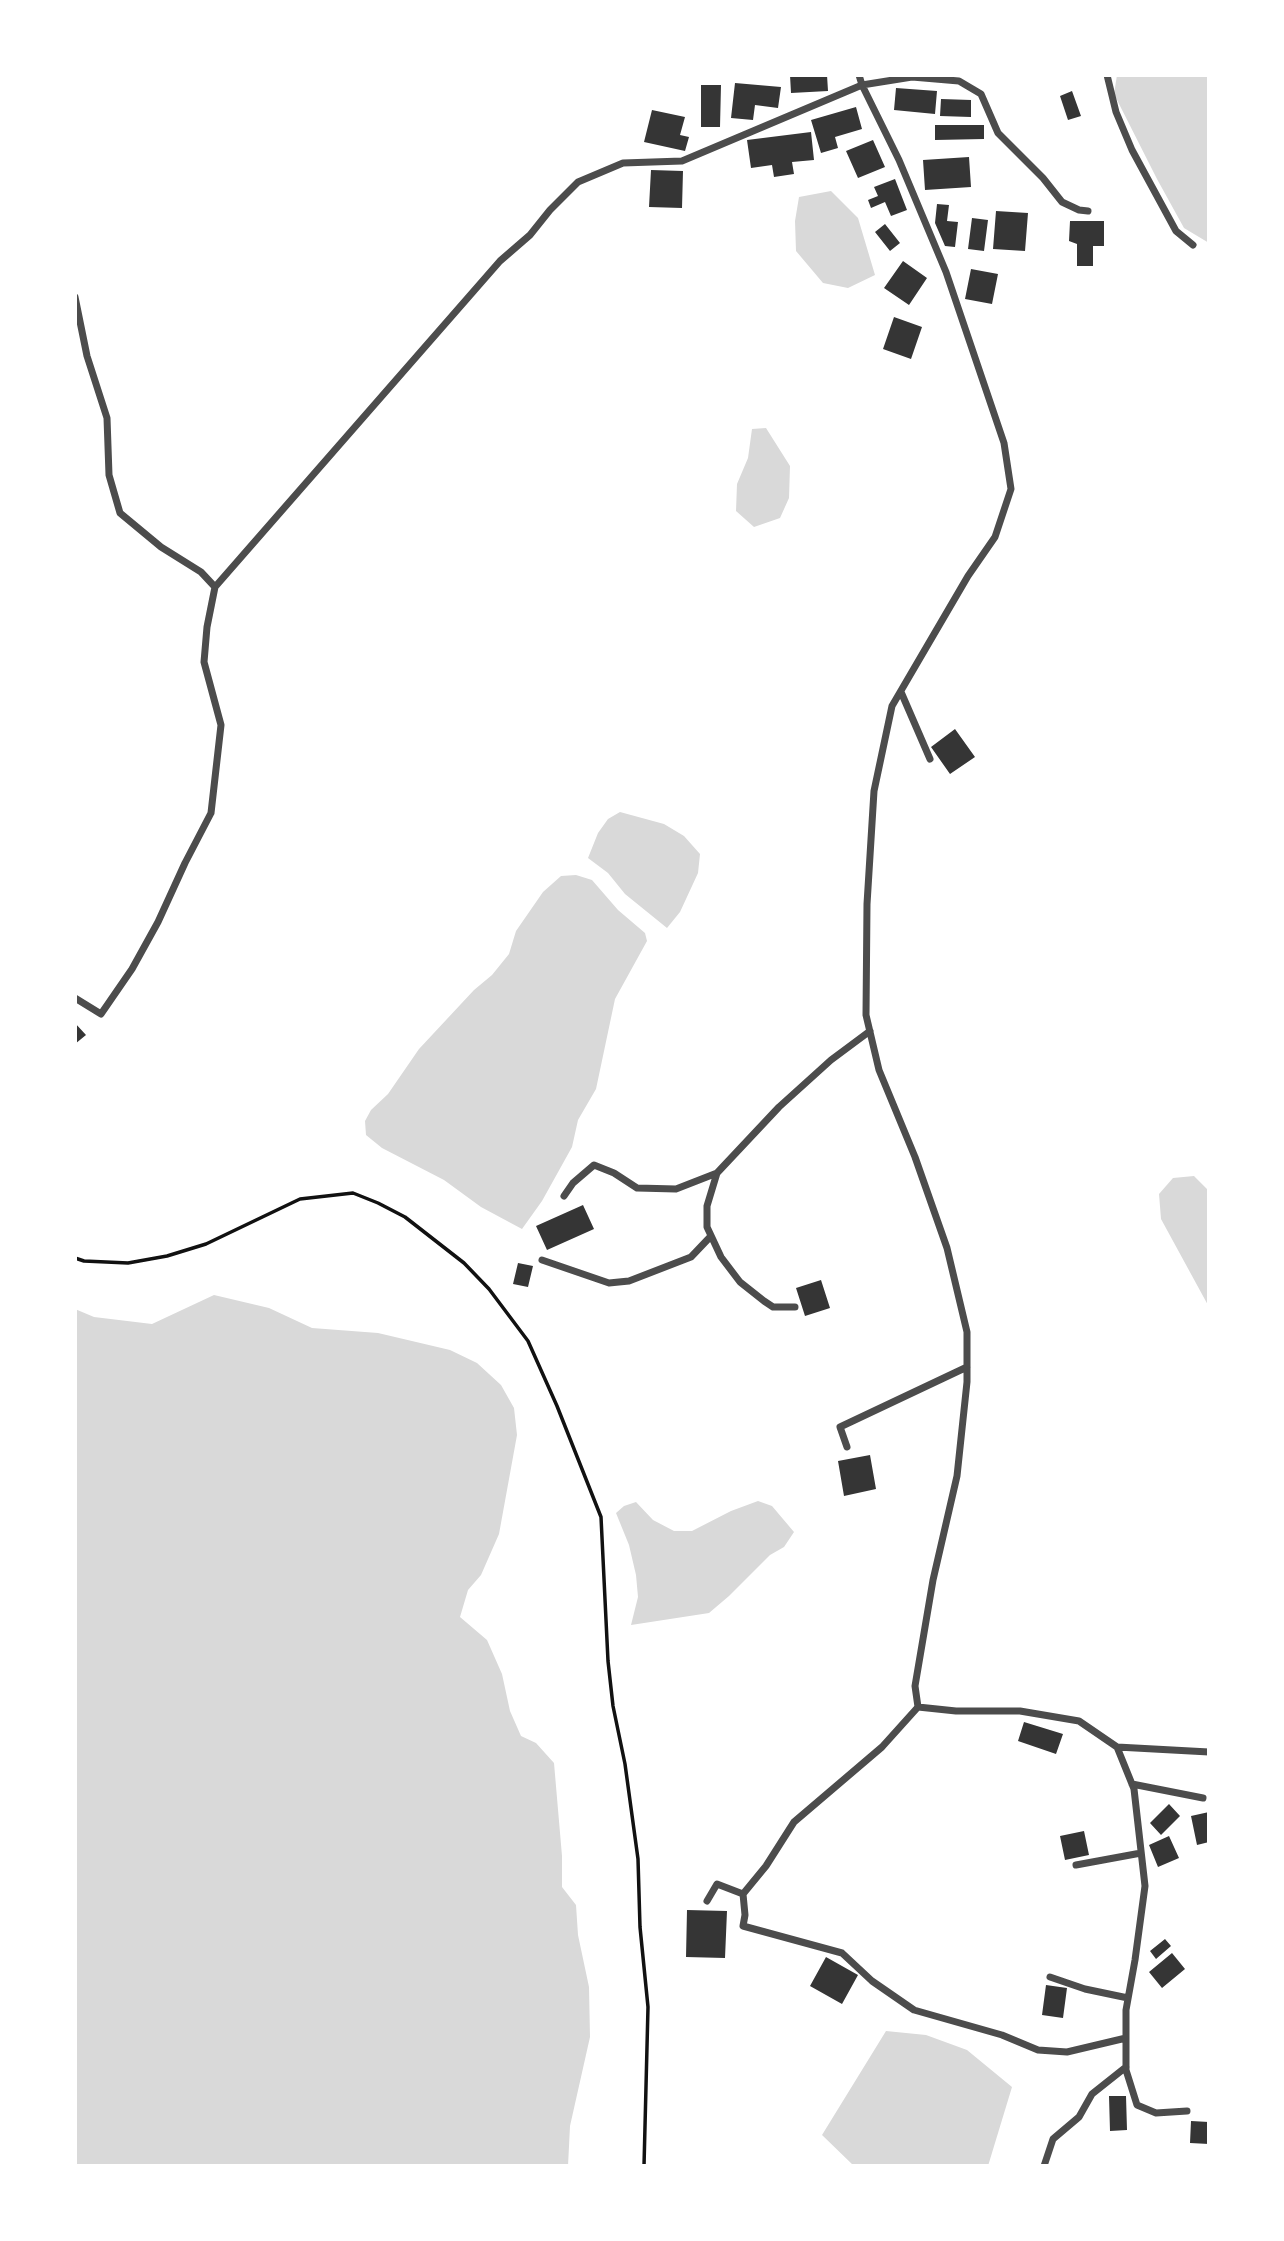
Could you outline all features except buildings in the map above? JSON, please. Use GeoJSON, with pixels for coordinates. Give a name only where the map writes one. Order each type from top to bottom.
{"type":"FeatureCollection","features":[{"type":"Feature","properties":{"kind":"street"},"geometry":{"type":"LineString","coordinates":[[859,75],[946,272],[1004,443],[1011,489],[995,537],[968,576],[892,706],[874,791],[867,904],[866,1015],[879,1070],[915,1157],[947,1248],[967,1332],[967,1367],[957,1476],[933,1580],[915,1686],[918,1707]]}},
{"type":"Feature","properties":{"kind":"street"},"geometry":{"type":"LineString","coordinates":[[1107,75],[1116,112],[1132,150],[1176,231],[1193,245]]}},
{"type":"Feature","properties":{"kind":"street"},"geometry":{"type":"LineString","coordinates":[[75,998],[101,1014],[132,969],[158,922],[211,813],[221,725],[204,663],[207,627],[215,587],[500,261],[530,235],[550,210],[578,183],[623,163],[682,162],[862,85],[912,77],[959,81],[981,94],[998,133],[1043,178],[1062,202],[1088,211]]}},
{"type":"Feature","properties":{"kind":"street"},"geometry":{"type":"LineString","coordinates":[[75,297],[87,356],[107,418],[109,475],[120,513],[160,547],[201,572],[215,587]]}},
{"type":"Feature","properties":{"kind":"street"},"geometry":{"type":"LineString","coordinates":[[901,692],[930,759]]}},
{"type":"Feature","properties":{"kind":"street"},"geometry":{"type":"LineString","coordinates":[[795,1307],[773,1307],[740,1282],[721,1257],[707,1227],[707,1206],[718,1173],[779,1107],[831,1060],[870,1031]]}},
{"type":"Feature","properties":{"kind":"street"},"geometry":{"type":"LineString","coordinates":[[564,1196],[573,1183],[594,1166],[614,1173],[637,1188],[676,1189],[718,1173]]}},
{"type":"Feature","properties":{"kind":"street"},"geometry":{"type":"LineString","coordinates":[[542,1260],[609,1283],[629,1281],[691,1257],[711,1236]]}},
{"type":"Feature","properties":{"kind":"street"},"geometry":{"type":"LineString","coordinates":[[847,1447],[840,1427],[967,1367]]}},
{"type":"Feature","properties":{"kind":"street"},"geometry":{"type":"LineString","coordinates":[[918,1707],[956,1711],[1020,1711],[1079,1721],[1117,1747],[1209,1752]]}},
{"type":"Feature","properties":{"kind":"street"},"geometry":{"type":"LineString","coordinates":[[918,1707],[882,1747],[794,1822],[766,1866],[743,1894],[743,1926],[842,1953],[872,1981],[914,2010],[1002,2035],[1038,2050],[1068,2052],[1126,2038]]}},
{"type":"Feature","properties":{"kind":"street"},"geometry":{"type":"LineString","coordinates":[[1117,1747],[1132,1784],[1144,1886],[1128,1998],[1126,2067],[1137,2105],[1156,2113],[1187,2111]]}},
{"type":"Feature","properties":{"kind":"street"},"geometry":{"type":"LineString","coordinates":[[1132,1784],[1203,1798]]}},
{"type":"Feature","properties":{"kind":"street"},"geometry":{"type":"LineString","coordinates":[[1076,1865],[1141,1853]]}},
{"type":"Feature","properties":{"kind":"street"},"geometry":{"type":"LineString","coordinates":[[707,1901],[718,1884],[743,1894]]}},
{"type":"Feature","properties":{"kind":"street"},"geometry":{"type":"LineString","coordinates":[[1050,1977],[1084,1989],[1128,1998]]}},
{"type":"Feature","properties":{"kind":"street"},"geometry":{"type":"LineString","coordinates":[[1044,2166],[1053,2139],[1079,2117],[1091,2094],[1126,2067]]}},
{"type":"Feature","properties":{"kind":"path"},"geometry":{"type":"LineString","coordinates":[[75,1258],[84,1261],[128,1263],[167,1256],[206,1244],[300,1199],[353,1193],[405,1217],[455,1255],[489,1289],[528,1341],[601,1517],[608,1661],[636,1835],[640,1927],[648,2007],[644,2166]]}},
{"type":"Feature","properties":{"kind":"shaded area"},"geometry":{"type":"Polygon","coordinates":[[[1117,75],[1209,75],[1209,243],[1184,228],[1157,179],[1114,94],[1117,75]]]}},
{"type":"Feature","properties":{"kind":"shaded area"},"geometry":{"type":"Polygon","coordinates":[[[831,191],[858,218],[875,275],[848,288],[823,283],[796,251],[795,221],[799,197],[831,191]]]}},
{"type":"Feature","properties":{"kind":"shaded area"},"geometry":{"type":"Polygon","coordinates":[[[766,428],[790,466],[789,498],[780,518],[754,527],[736,511],[737,484],[748,458],[752,429],[766,428]]]}},
{"type":"Feature","properties":{"kind":"shaded area"},"geometry":{"type":"Polygon","coordinates":[[[620,812],[664,824],[684,836],[700,854],[698,873],[680,912],[667,928],[625,894],[608,873],[588,858],[598,833],[608,819],[620,812]]]}},
{"type":"Feature","properties":{"kind":"shaded area"},"geometry":{"type":"Polygon","coordinates":[[[576,875],[592,880],[618,910],[645,933],[647,941],[615,999],[596,1089],[578,1120],[572,1147],[542,1201],[522,1229],[481,1207],[444,1180],[382,1148],[366,1135],[365,1121],[371,1110],[388,1094],[419,1049],[474,990],[492,975],[509,954],[516,931],[543,892],[561,876],[576,875]]]}},
{"type":"Feature","properties":{"kind":"shaded area"},"geometry":{"type":"Polygon","coordinates":[[[1194,1176],[1209,1191],[1209,1307],[1161,1219],[1159,1194],[1173,1178],[1194,1176]]]}},
{"type":"Feature","properties":{"kind":"shaded area"},"geometry":{"type":"Polygon","coordinates":[[[214,1295],[269,1308],[312,1328],[378,1333],[450,1350],[477,1363],[501,1385],[514,1408],[517,1435],[499,1534],[481,1575],[468,1590],[460,1617],[487,1640],[502,1674],[510,1711],[521,1736],[536,1743],[554,1763],[562,1887],[576,1905],[578,1935],[589,1987],[590,2037],[570,2126],[568,2166],[75,2166],[75,1309],[94,1317],[152,1324],[214,1295]]]}},
{"type":"Feature","properties":{"kind":"shaded area"},"geometry":{"type":"Polygon","coordinates":[[[758,1501],[772,1506],[794,1532],[784,1547],[770,1555],[709,1613],[631,1625],[638,1597],[636,1575],[629,1545],[616,1513],[624,1506],[636,1502],[653,1520],[674,1531],[692,1531],[758,1501]]]}},
{"type":"Feature","properties":{"kind":"shaded area"},"geometry":{"type":"Polygon","coordinates":[[[886,2031],[926,2035],[967,2050],[1012,2087],[988,2166],[854,2166],[822,2135],[886,2031]]]}}]}
